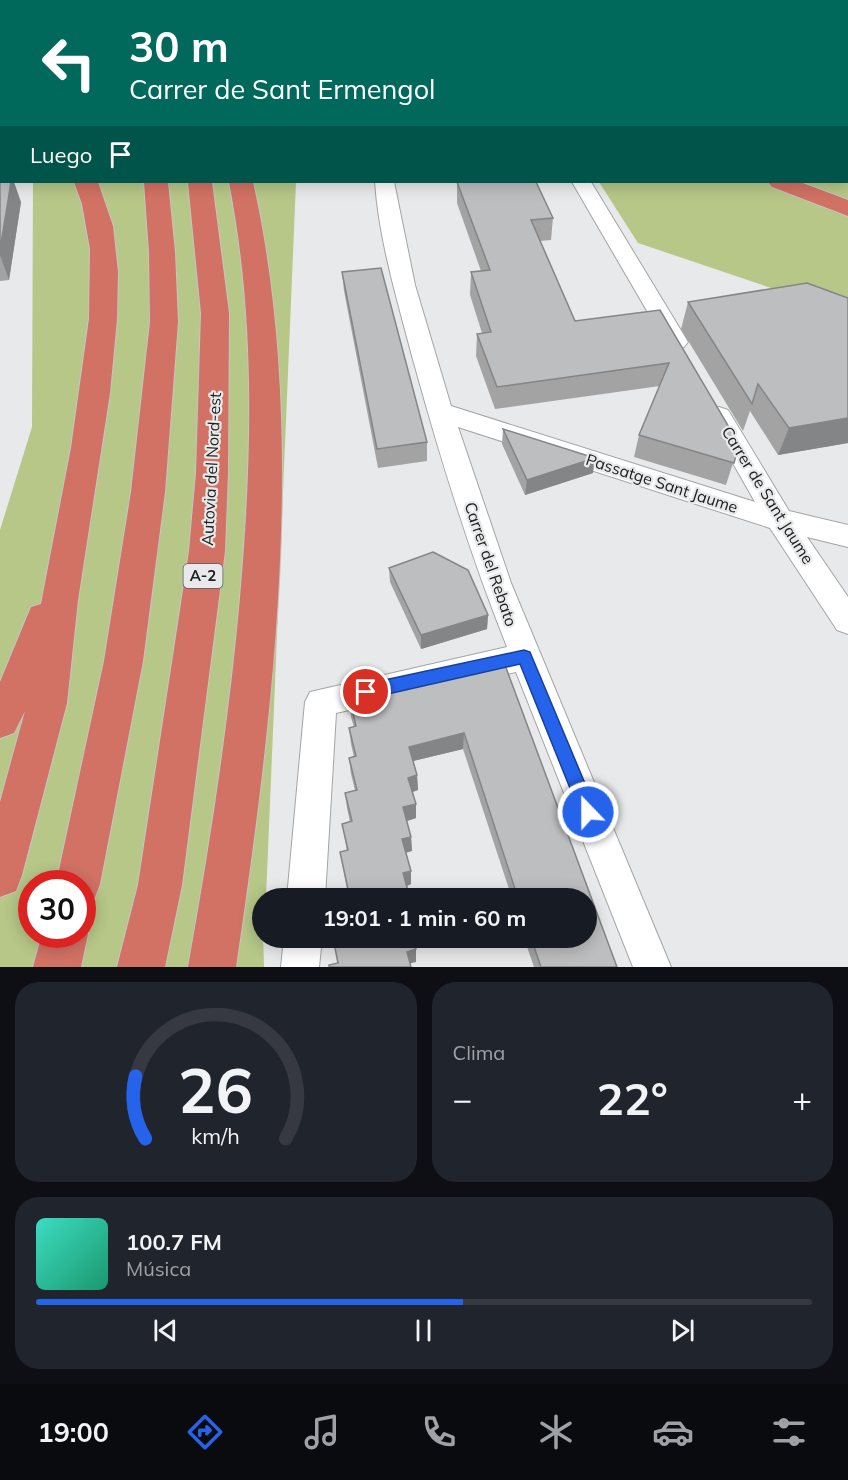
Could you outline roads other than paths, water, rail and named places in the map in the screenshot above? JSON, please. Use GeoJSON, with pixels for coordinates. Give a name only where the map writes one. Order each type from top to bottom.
{"type":"FeatureCollection","features":[{"type":"Feature","properties":{"kind":"highway"},"geometry":{"type":"LineString","coordinates":[[0,874],[47,701],[62,589],[91,436],[102,332],[104,275],[102,237],[97,210],[86,183]]}},
{"type":"Feature","properties":{"kind":"highway"},"geometry":{"type":"LineString","coordinates":[[81,870],[99,792],[132,617],[148,494],[164,323],[161,234],[156,183]]}},
{"type":"Feature","properties":{"kind":"highway","name":"Autovia del Nord-est"},"geometry":{"type":"LineString","coordinates":[[141,967],[160,885],[207,551],[212,473],[215,313],[200,183]]}},
{"type":"Feature","properties":{"kind":"highway"},"geometry":{"type":"LineString","coordinates":[[212,967],[242,773],[259,612],[266,375],[259,273],[242,183]]}},
{"type":"Feature","properties":{"kind":"highway"},"geometry":{"type":"LineString","coordinates":[[251,223],[264,192],[262,183]]}},
{"type":"Feature","properties":{"kind":"highway"},"geometry":{"type":"LineString","coordinates":[[783,183],[848,209]]}},
{"type":"Feature","properties":{"kind":"highway"},"geometry":{"type":"LineString","coordinates":[[813,183],[848,197]]}},
{"type":"Feature","properties":{"kind":"highway"},"geometry":{"type":"LineString","coordinates":[[0,720],[23,678],[50,601],[62,589]]}},
{"type":"Feature","properties":{"kind":"highway"},"geometry":{"type":"LineString","coordinates":[[57,967],[62,948]]}},
{"type":"Feature","properties":{"kind":"street","name":"Carrer del Rebato"},"geometry":{"type":"LineString","coordinates":[[384,183],[404,285],[440,412],[496,583],[524,657],[652,967]]}},
{"type":"Feature","properties":{"kind":"street"},"geometry":{"type":"LineString","coordinates":[[582,183],[690,366]]}},
{"type":"Feature","properties":{"kind":"street","name":"Carrer de Sant Jaume"},"geometry":{"type":"LineString","coordinates":[[708,397],[780,520],[848,621]]}},
{"type":"Feature","properties":{"kind":"street","name":"Passatge Sant Jaume"},"geometry":{"type":"LineString","coordinates":[[440,412],[780,520],[848,536]]}},
{"type":"Feature","properties":{"kind":"street"},"geometry":{"type":"LineString","coordinates":[[307,888],[321,702],[524,657]]}},
{"type":"Feature","properties":{"kind":"street"},"geometry":{"type":"LineString","coordinates":[[300,967],[302,948]]}}]}
